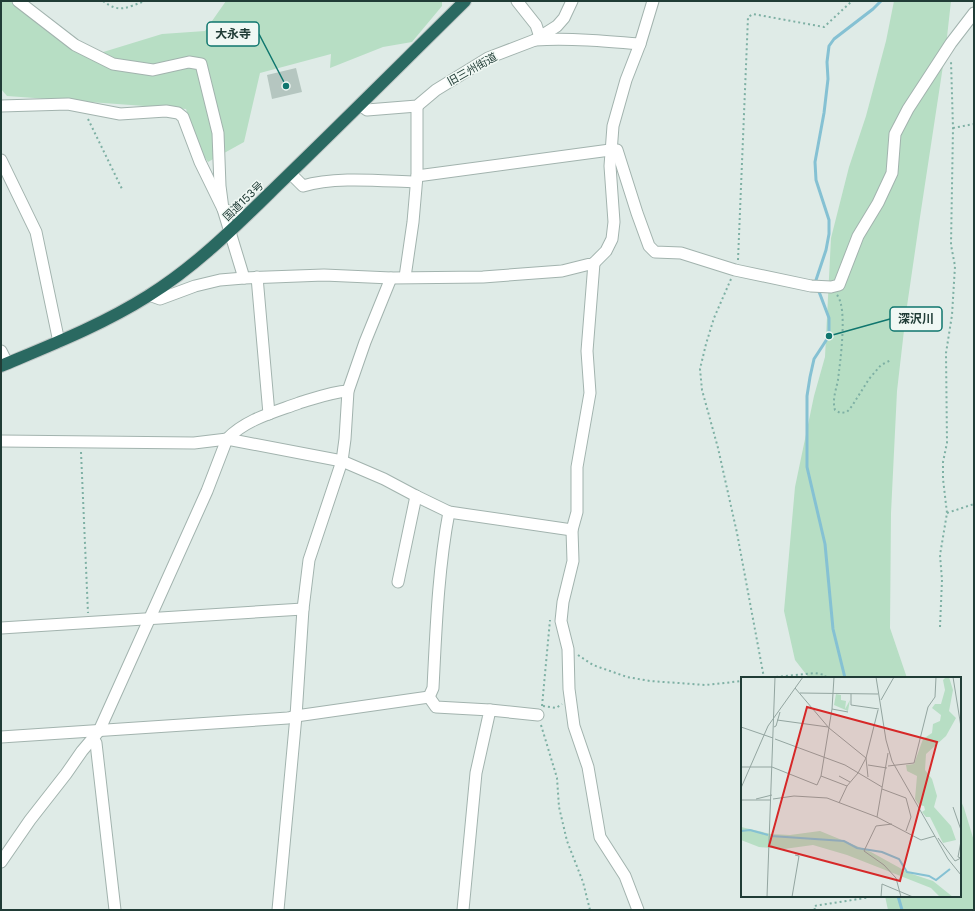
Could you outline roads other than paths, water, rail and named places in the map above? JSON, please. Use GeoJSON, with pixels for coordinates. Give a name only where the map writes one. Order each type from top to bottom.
{"type":"FeatureCollection","features":[{"type":"Feature","properties":{"kind":"highway","name":"国道153号"},"geometry":{"type":"LineString","coordinates":[[4,365],[59,342],[117,314],[149,295],[199,258],[245,217],[465,1]]}},
{"type":"Feature","properties":{"kind":"street"},"geometry":{"type":"LineString","coordinates":[[18,1],[75,45],[113,64],[153,70],[189,62],[201,64],[218,133],[220,186],[223,209],[244,278]]}},
{"type":"Feature","properties":{"kind":"street"},"geometry":{"type":"LineString","coordinates":[[517,1],[536,25],[537,38],[640,44]]}},
{"type":"Feature","properties":{"kind":"street","name":"旧三州街道"},"geometry":{"type":"LineString","coordinates":[[417,106],[436,90],[488,58],[537,38],[557,26],[564,18],[572,1]]}},
{"type":"Feature","properties":{"kind":"street"},"geometry":{"type":"LineString","coordinates":[[149,295],[160,299],[196,286],[220,280],[244,278],[324,275],[391,278],[483,276],[554,272],[594,263],[606,251],[612,239],[614,222],[610,150],[614,126],[626,80],[640,44],[653,1]]}},
{"type":"Feature","properties":{"kind":"street"},"geometry":{"type":"LineString","coordinates":[[290,173],[303,186],[312,183],[359,180],[416,179],[617,150],[649,246],[654,252],[681,253],[735,270],[812,286],[828,287],[839,285],[858,236],[878,203],[892,173],[895,134],[908,109],[951,43],[974,13]]}},
{"type":"Feature","properties":{"kind":"street"},"geometry":{"type":"LineString","coordinates":[[1,106],[68,104],[120,114],[166,111],[178,113],[183,117],[200,162],[223,209],[245,217]]}},
{"type":"Feature","properties":{"kind":"street"},"geometry":{"type":"LineString","coordinates":[[360,105],[367,110],[417,106],[416,179],[413,222],[405,277]]}},
{"type":"Feature","properties":{"kind":"street"},"geometry":{"type":"LineString","coordinates":[[1,160],[36,232],[59,342]]}},
{"type":"Feature","properties":{"kind":"street"},"geometry":{"type":"LineString","coordinates":[[594,263],[587,351],[590,393],[578,467],[577,512],[572,530],[573,561],[563,602],[561,621],[568,649],[569,689],[574,726],[588,767],[600,837],[626,876],[638,910]]}},
{"type":"Feature","properties":{"kind":"street"},"geometry":{"type":"LineString","coordinates":[[257,278],[269,414]]}},
{"type":"Feature","properties":{"kind":"street"},"geometry":{"type":"LineString","coordinates":[[278,910],[296,716],[303,609],[309,560],[342,461],[348,391],[365,342],[391,278]]}},
{"type":"Feature","properties":{"kind":"street"},"geometry":{"type":"LineString","coordinates":[[1,351],[4,365]]}},
{"type":"Feature","properties":{"kind":"street"},"geometry":{"type":"LineString","coordinates":[[1,862],[30,820],[96,734],[150,619],[207,491],[227,438],[233,432],[258,418],[334,392],[348,391]]}},
{"type":"Feature","properties":{"kind":"street"},"geometry":{"type":"LineString","coordinates":[[1,441],[194,443],[227,438],[342,461],[384,479],[449,512],[572,530]]}},
{"type":"Feature","properties":{"kind":"street"},"geometry":{"type":"LineString","coordinates":[[398,582],[416,496]]}},
{"type":"Feature","properties":{"kind":"street"},"geometry":{"type":"LineString","coordinates":[[428,697],[433,688],[438,590],[449,512]]}},
{"type":"Feature","properties":{"kind":"street"},"geometry":{"type":"LineString","coordinates":[[1,628],[303,609]]}},
{"type":"Feature","properties":{"kind":"street"},"geometry":{"type":"LineString","coordinates":[[428,697],[436,707],[490,710],[538,715]]}},
{"type":"Feature","properties":{"kind":"street"},"geometry":{"type":"LineString","coordinates":[[1,737],[96,734],[280,719],[428,697]]}},
{"type":"Feature","properties":{"kind":"street"},"geometry":{"type":"LineString","coordinates":[[463,910],[476,773],[490,710]]}},
{"type":"Feature","properties":{"kind":"street"},"geometry":{"type":"LineString","coordinates":[[96,734],[115,910]]}},
{"type":"Feature","properties":{"kind":"waterway"},"geometry":{"type":"LineString","coordinates":[[817,283],[816,280],[826,250],[829,234],[829,220],[816,180],[815,162],[824,113],[828,79],[827,62],[829,46],[834,39],[881,1]]}},
{"type":"Feature","properties":{"kind":"waterway"},"geometry":{"type":"LineString","coordinates":[[818,289],[829,318],[829,336],[814,359],[810,377],[807,396],[807,467],[825,544],[833,629],[845,677]]}},
{"type":"Feature","properties":{"kind":"waterway"},"geometry":{"type":"LineString","coordinates":[[898,897],[902,910]]}},
{"type":"Feature","properties":{"kind":"place","name":"大永寺"},"geometry":{"type":"Point","coordinates":[286,86]}},
{"type":"Feature","properties":{"kind":"place","name":"深沢川"},"geometry":{"type":"Point","coordinates":[829,336]}}]}
